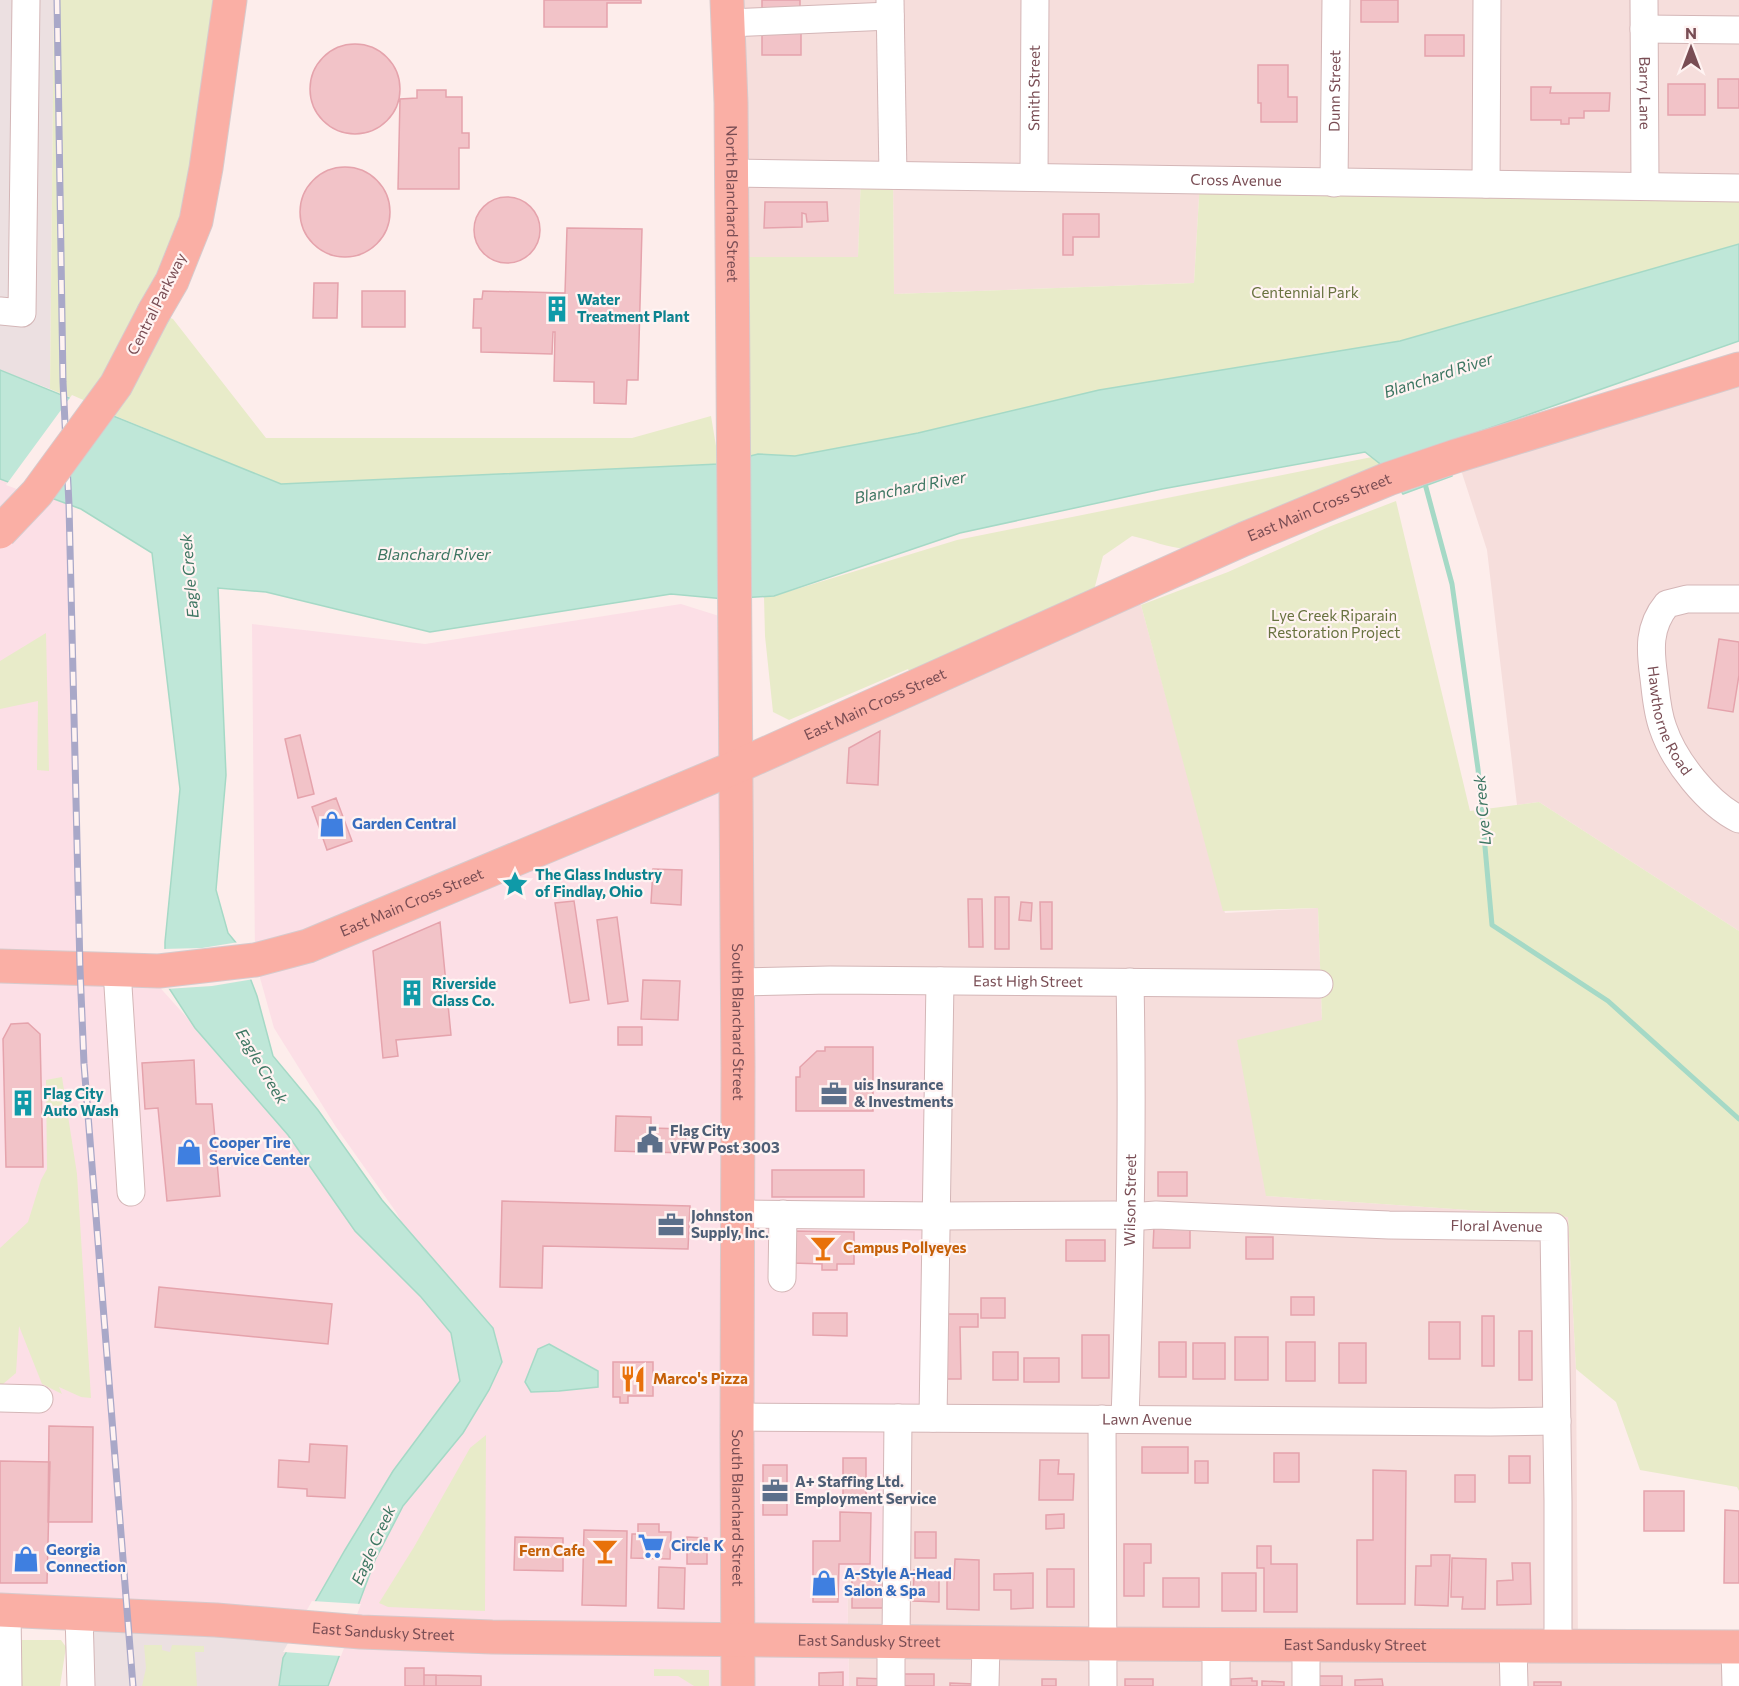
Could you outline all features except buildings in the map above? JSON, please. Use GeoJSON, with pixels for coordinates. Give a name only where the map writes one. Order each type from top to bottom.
{"type":"FeatureCollection","features":[{"type":"Feature","properties":{"kind":"main road","name":"Central Parkway"},"geometry":{"type":"LineString","coordinates":[[0,532],[37,493],[116,385],[172,281],[196,221],[206,168],[230,0]]}},
{"type":"Feature","properties":{"kind":"main road","name":"North Blanchard Street"},"geometry":{"type":"LineString","coordinates":[[728,11],[732,173],[735,621]]}},
{"type":"Feature","properties":{"kind":"main road","name":"East Main Cross Street"},"geometry":{"type":"LineString","coordinates":[[0,966],[159,971],[255,960],[308,946],[736,767],[1244,539],[1388,479],[1739,369]]}},
{"type":"Feature","properties":{"kind":"main road","name":"South Blanchard Street"},"geometry":{"type":"LineString","coordinates":[[735,621],[738,982],[738,1686]]}},
{"type":"Feature","properties":{"kind":"main road","name":"East Sandusky Street"},"geometry":{"type":"LineString","coordinates":[[4,1610],[216,1620],[361,1632],[492,1637],[1103,1644],[1737,1647]]}},
{"type":"Feature","properties":{"kind":"street"},"geometry":{"type":"LineString","coordinates":[[0,311],[22,313],[26,0]]}},
{"type":"Feature","properties":{"kind":"street","name":"Smith Street"},"geometry":{"type":"LineString","coordinates":[[1034,176],[1035,0]]}},
{"type":"Feature","properties":{"kind":"street","name":"Dunn Street"},"geometry":{"type":"LineString","coordinates":[[1334,183],[1336,0]]}},
{"type":"Feature","properties":{"kind":"street"},"geometry":{"type":"LineString","coordinates":[[1486,184],[1487,0]]}},
{"type":"Feature","properties":{"kind":"street","name":"Barry Lane"},"geometry":{"type":"LineString","coordinates":[[1644,0],[1645,185]]}},
{"type":"Feature","properties":{"kind":"street"},"geometry":{"type":"LineString","coordinates":[[728,11],[890,8],[894,174]]}},
{"type":"Feature","properties":{"kind":"street"},"geometry":{"type":"LineString","coordinates":[[1644,29],[1739,30]]}},
{"type":"Feature","properties":{"kind":"street","name":"Cross Avenue"},"geometry":{"type":"LineString","coordinates":[[732,173],[1739,188]]}},
{"type":"Feature","properties":{"kind":"street","name":"Hawthorne Road"},"geometry":{"type":"LineString","coordinates":[[1739,598],[1687,599],[1667,604],[1654,623],[1651,662],[1663,729],[1673,752],[1713,801],[1739,819]]}},
{"type":"Feature","properties":{"kind":"street"},"geometry":{"type":"LineString","coordinates":[[117,970],[132,1192]]}},
{"type":"Feature","properties":{"kind":"street"},"geometry":{"type":"LineString","coordinates":[[933,1418],[940,981]]}},
{"type":"Feature","properties":{"kind":"street","name":"East High Street"},"geometry":{"type":"LineString","coordinates":[[738,982],[1319,984]]}},
{"type":"Feature","properties":{"kind":"street","name":"Wilson Street"},"geometry":{"type":"LineString","coordinates":[[1103,1686],[1113,1419],[1130,1285],[1130,982]]}},
{"type":"Feature","properties":{"kind":"street"},"geometry":{"type":"LineString","coordinates":[[738,1214],[1114,1215],[1129,1217]]}},
{"type":"Feature","properties":{"kind":"street"},"geometry":{"type":"LineString","coordinates":[[782,1278],[783,1214]]}},
{"type":"Feature","properties":{"kind":"street","name":"Floral Avenue"},"geometry":{"type":"LineString","coordinates":[[1129,1217],[1156,1215],[1389,1224],[1554,1227],[1558,1645]]}},
{"type":"Feature","properties":{"kind":"street"},"geometry":{"type":"LineString","coordinates":[[0,1398],[39,1399]]}},
{"type":"Feature","properties":{"kind":"street","name":"Lawn Avenue"},"geometry":{"type":"LineString","coordinates":[[737,1417],[1557,1421]]}},
{"type":"Feature","properties":{"kind":"street"},"geometry":{"type":"LineString","coordinates":[[891,1686],[891,1657],[896,1641],[898,1418]]}},
{"type":"Feature","properties":{"kind":"street"},"geometry":{"type":"LineString","coordinates":[[4,1610],[8,1686]]}},
{"type":"Feature","properties":{"kind":"street"},"geometry":{"type":"LineString","coordinates":[[79,1614],[81,1686]]}},
{"type":"Feature","properties":{"kind":"street"},"geometry":{"type":"LineString","coordinates":[[985,1686],[986,1642]]}},
{"type":"Feature","properties":{"kind":"street"},"geometry":{"type":"LineString","coordinates":[[1216,1644],[1216,1686]]}},
{"type":"Feature","properties":{"kind":"street"},"geometry":{"type":"LineString","coordinates":[[1306,1644],[1306,1686]]}},
{"type":"Feature","properties":{"kind":"street"},"geometry":{"type":"LineString","coordinates":[[1513,1645],[1514,1686]]}},
{"type":"Feature","properties":{"kind":"street"},"geometry":{"type":"LineString","coordinates":[[1736,1686],[1737,1647]]}},
{"type":"Feature","properties":{"kind":"shaded area"},"geometry":{"type":"Polygon","coordinates":[[[0,0],[54,0],[50,389],[0,370],[0,0]]]}},
{"type":"Feature","properties":{"kind":"shaded area"},"geometry":{"type":"Polygon","coordinates":[[[727,0],[1739,0],[1739,188],[1200,180],[1194,283],[894,294],[893,175],[861,174],[858,257],[732,257],[727,0]]]}},
{"type":"Feature","properties":{"kind":"shaded area"},"geometry":{"type":"Polygon","coordinates":[[[1739,380],[1739,931],[1539,802],[1517,805],[1487,550],[1461,470],[1739,380]]]}},
{"type":"Feature","properties":{"kind":"shaded area"},"geometry":{"type":"Polygon","coordinates":[[[0,479],[69,505],[80,968],[145,971],[445,1304],[396,1212],[336,1127],[274,1028],[255,960],[252,624],[425,644],[681,604],[735,621],[738,981],[940,981],[933,1418],[898,1418],[896,1569],[847,1570],[849,1686],[313,1686],[8,1610],[0,1686],[0,479]]]}},
{"type":"Feature","properties":{"kind":"shaded area"},"geometry":{"type":"Polygon","coordinates":[[[1130,590],[1141,605],[1225,913],[1318,908],[1322,1020],[1266,1196],[1568,1217],[1576,1369],[1578,1645],[1739,1647],[1739,1686],[849,1686],[847,1570],[738,982],[736,767],[1130,590]]]}},
{"type":"Feature","properties":{"kind":"shaded area"},"geometry":{"type":"Polygon","coordinates":[[[79,1614],[335,1630],[313,1686],[81,1686],[79,1614]]]}},
{"type":"Feature","properties":{"kind":"green space"},"geometry":{"type":"Polygon","coordinates":[[[54,0],[230,0],[206,167],[155,312],[173,319],[266,438],[632,438],[711,416],[719,464],[281,484],[50,389],[54,0]]]}},
{"type":"Feature","properties":{"kind":"green space","name":"Centennial Park"},"geometry":{"type":"Polygon","coordinates":[[[861,174],[893,175],[894,294],[1194,283],[1200,180],[1739,188],[1739,272],[734,508],[732,257],[858,257],[861,174]]]}},
{"type":"Feature","properties":{"kind":"green space"},"geometry":{"type":"Polygon","coordinates":[[[1372,457],[1384,467],[1187,549],[1166,546],[1132,536],[1103,556],[1094,590],[912,675],[908,669],[789,720],[773,712],[765,636],[764,597],[774,596],[957,540],[1372,457]]]}},
{"type":"Feature","properties":{"kind":"green space","name":"Lye Creek Riparain Restoration Project"},"geometry":{"type":"Polygon","coordinates":[[[1396,501],[1470,811],[1539,802],[1739,931],[1739,1491],[1737,1487],[1640,1470],[1616,1402],[1576,1369],[1568,1217],[1266,1196],[1237,1040],[1322,1020],[1318,908],[1223,911],[1141,605],[1228,572],[1331,526],[1396,501]]]}},
{"type":"Feature","properties":{"kind":"green space"},"geometry":{"type":"Polygon","coordinates":[[[46,633],[49,771],[37,770],[38,701],[0,709],[0,661],[46,633]]]}},
{"type":"Feature","properties":{"kind":"green space"},"geometry":{"type":"Polygon","coordinates":[[[62,1077],[77,1174],[91,1398],[81,1397],[59,1387],[62,1394],[42,1384],[19,1326],[16,1373],[0,1384],[0,1248],[28,1222],[41,1180],[47,1169],[46,1080],[62,1077]]]}},
{"type":"Feature","properties":{"kind":"green space"},"geometry":{"type":"Polygon","coordinates":[[[486,1435],[485,1611],[388,1607],[379,1603],[414,1547],[470,1448],[486,1435]]]}},
{"type":"Feature","properties":{"kind":"green space"},"geometry":{"type":"Polygon","coordinates":[[[15,1640],[61,1640],[66,1647],[60,1686],[15,1686],[15,1640]]]}},
{"type":"Feature","properties":{"kind":"green space"},"geometry":{"type":"Polygon","coordinates":[[[144,1645],[162,1645],[162,1650],[170,1652],[172,1645],[204,1646],[204,1652],[195,1652],[197,1686],[142,1686],[146,1668],[144,1645]]]}},
{"type":"Feature","properties":{"kind":"green space"},"geometry":{"type":"Polygon","coordinates":[[[654,1669],[709,1670],[709,1686],[694,1686],[678,1676],[654,1676],[654,1669]]]}},
{"type":"Feature","properties":{"kind":"water","name":"Blanchard River"},"geometry":{"type":"Polygon","coordinates":[[[1739,244],[1739,341],[1447,443],[1452,476],[1403,494],[1384,467],[1365,452],[1162,489],[960,533],[774,596],[725,599],[671,594],[430,632],[266,592],[218,588],[226,775],[216,890],[228,933],[237,944],[257,996],[273,1056],[318,1110],[382,1200],[493,1328],[502,1362],[489,1390],[463,1433],[403,1506],[375,1560],[328,1686],[279,1686],[283,1658],[345,1550],[393,1471],[460,1381],[451,1333],[421,1297],[355,1231],[288,1135],[195,1028],[165,982],[165,942],[180,789],[152,553],[81,509],[0,479],[0,370],[281,484],[719,464],[758,454],[795,456],[918,433],[1099,390],[1400,341],[1739,244]]]}},
{"type":"Feature","properties":{"kind":"water"},"geometry":{"type":"Polygon","coordinates":[[[549,1344],[598,1371],[598,1387],[531,1392],[525,1382],[538,1349],[549,1344]]]}},
{"type":"Feature","properties":{"kind":"pier"},"geometry":{"type":"Polygon","coordinates":[[[72,395],[113,413],[49,501],[6,485],[72,395]]]}},
{"type":"Feature","properties":{"kind":"pier"},"geometry":{"type":"Polygon","coordinates":[[[239,942],[254,979],[212,986],[166,989],[163,984],[162,949],[202,948],[239,942]]]}},
{"type":"Feature","properties":{"kind":"pier"},"geometry":{"type":"Polygon","coordinates":[[[312,1601],[361,1604],[341,1656],[283,1652],[312,1601]]]}},
{"type":"Feature","properties":{"kind":"waterway","name":"Lye Creek"},"geometry":{"type":"LineString","coordinates":[[1424,480],[1452,584],[1478,769],[1492,925],[1608,1001],[1739,1119]]}},
{"type":"Feature","properties":{"kind":"railway"},"geometry":{"type":"LineString","coordinates":[[57,0],[63,382],[69,505],[84,1064],[133,1686]]}},
{"type":"Feature","properties":{"kind":"place","name":"Water Treatment Plant"},"geometry":{"type":"Point","coordinates":[557,309]}},
{"type":"Feature","properties":{"kind":"place","name":"Garden Central"},"geometry":{"type":"Point","coordinates":[332,824]}},
{"type":"Feature","properties":{"kind":"place","name":"The Glass Industry of Findlay, Ohio"},"geometry":{"type":"Point","coordinates":[515,884]}},
{"type":"Feature","properties":{"kind":"place","name":"Riverside Glass Co."},"geometry":{"type":"Point","coordinates":[412,993]}},
{"type":"Feature","properties":{"kind":"place","name":"uis Insurance & Investments"},"geometry":{"type":"Point","coordinates":[834,1094]}},
{"type":"Feature","properties":{"kind":"place","name":"Flag City Auto Wash"},"geometry":{"type":"Point","coordinates":[23,1103]}},
{"type":"Feature","properties":{"kind":"place","name":"Flag City VFW Post 3003"},"geometry":{"type":"Point","coordinates":[650,1140]}},
{"type":"Feature","properties":{"kind":"place","name":"Cooper Tire Service Center"},"geometry":{"type":"Point","coordinates":[189,1152]}},
{"type":"Feature","properties":{"kind":"place","name":"Johnston Supply, Inc."},"geometry":{"type":"Point","coordinates":[671,1225]}},
{"type":"Feature","properties":{"kind":"place","name":"Campus Pollyeyes"},"geometry":{"type":"Point","coordinates":[823,1248]}},
{"type":"Feature","properties":{"kind":"place","name":"Marco's Pizza"},"geometry":{"type":"Point","coordinates":[633,1379]}},
{"type":"Feature","properties":{"kind":"place","name":"A+ Staffing Ltd. Employment Service"},"geometry":{"type":"Point","coordinates":[775,1491]}},
{"type":"Feature","properties":{"kind":"place","name":"Circle K"},"geometry":{"type":"Point","coordinates":[651,1546]}},
{"type":"Feature","properties":{"kind":"place","name":"Fern Cafe"},"geometry":{"type":"Point","coordinates":[605,1551]}},
{"type":"Feature","properties":{"kind":"place","name":"Georgia Connection"},"geometry":{"type":"Point","coordinates":[26,1559]}},
{"type":"Feature","properties":{"kind":"place","name":"A-Style A-Head Salon & Spa"},"geometry":{"type":"Point","coordinates":[824,1583]}},
{"type":"Feature","properties":{"kind":"water label","name":"Eagle Creek"},"geometry":{"type":"Point","coordinates":[189,576]}},
{"type":"Feature","properties":{"kind":"water label","name":"Eagle Creek"},"geometry":{"type":"Point","coordinates":[262,1066]}},
{"type":"Feature","properties":{"kind":"water label","name":"Eagle Creek"},"geometry":{"type":"Point","coordinates":[373,1545]}}]}
